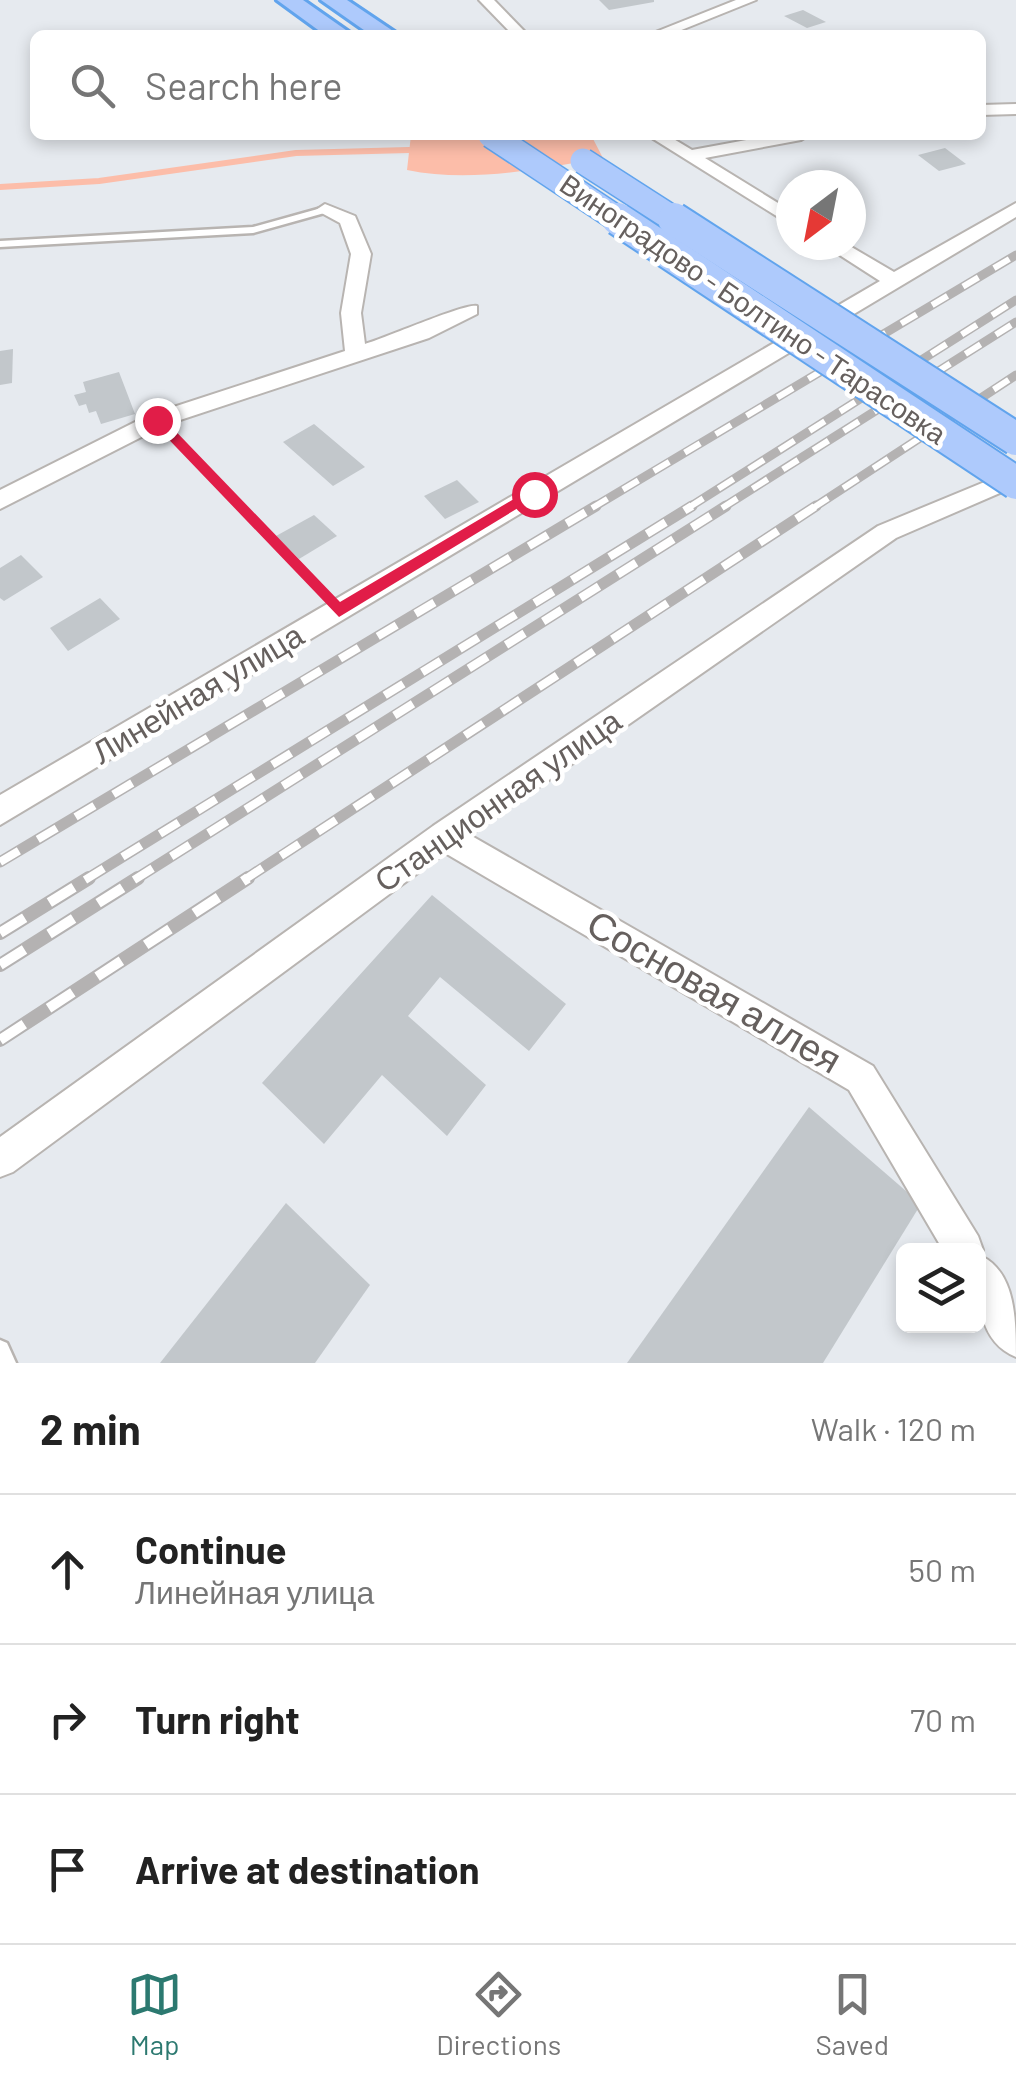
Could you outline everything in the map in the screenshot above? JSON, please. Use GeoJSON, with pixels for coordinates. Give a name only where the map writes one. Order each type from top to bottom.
{"type":"FeatureCollection","features":[{"type":"Feature","properties":{"kind":"main road"},"geometry":{"type":"LineString","coordinates":[[288,0],[333,30]]}},
{"type":"Feature","properties":{"kind":"main road"},"geometry":{"type":"LineString","coordinates":[[332,0],[379,30]]}},
{"type":"Feature","properties":{"kind":"main road","name":"Виноградово - Болтино - Тарасовка"},"geometry":{"type":"LineString","coordinates":[[499,140],[1016,480]]}},
{"type":"Feature","properties":{"kind":"main road","name":"Виноградово - Болтино - Тарасовка"},"geometry":{"type":"LineString","coordinates":[[550,140],[1016,440]]}},
{"type":"Feature","properties":{"kind":"street"},"geometry":{"type":"LineString","coordinates":[[486,0],[516,30]]}},
{"type":"Feature","properties":{"kind":"street"},"geometry":{"type":"LineString","coordinates":[[668,30],[749,0]]}},
{"type":"Feature","properties":{"kind":"street"},"geometry":{"type":"LineString","coordinates":[[986,110],[1016,110]]}},
{"type":"Feature","properties":{"kind":"street"},"geometry":{"type":"LineString","coordinates":[[664,140],[776,210]]}},
{"type":"Feature","properties":{"kind":"street"},"geometry":{"type":"LineString","coordinates":[[688,156],[774,140]]}},
{"type":"Feature","properties":{"kind":"street","name":"Линейная улица"},"geometry":{"type":"LineString","coordinates":[[0,810],[1016,209]]}},
{"type":"Feature","properties":{"kind":"street"},"geometry":{"type":"LineString","coordinates":[[325,210],[348,220],[361,254],[351,313],[356,354]]}},
{"type":"Feature","properties":{"kind":"street"},"geometry":{"type":"LineString","coordinates":[[859,260],[892,280]]}},
{"type":"Feature","properties":{"kind":"street"},"geometry":{"type":"LineString","coordinates":[[0,500],[157,420],[422,333],[470,310]]}},
{"type":"Feature","properties":{"kind":"street","name":"Станционная улица"},"geometry":{"type":"LineString","coordinates":[[0,1159],[444,836],[886,532],[1016,480]]}},
{"type":"Feature","properties":{"kind":"street","name":"Сосновая аллея"},"geometry":{"type":"LineString","coordinates":[[444,836],[860,1078],[960,1243]]}},
{"type":"Feature","properties":{"kind":"street"},"geometry":{"type":"LineString","coordinates":[[986,1287],[1016,1337]]}},
{"type":"Feature","properties":{"kind":"lane"},"geometry":{"type":"LineString","coordinates":[[0,244],[252,230],[325,210]]}},
{"type":"Feature","properties":{"kind":"lane"},"geometry":{"type":"LineString","coordinates":[[0,1350],[6,1363]]}},
{"type":"Feature","properties":{"kind":"path"},"geometry":{"type":"LineString","coordinates":[[157,420],[339,611]]}},
{"type":"Feature","properties":{"kind":"shaded area"},"geometry":{"type":"Polygon","coordinates":[[[410,140],[594,140],[603,158],[505,173],[455,175],[407,170],[410,140]]]}},
{"type":"Feature","properties":{"kind":"building"},"geometry":{"type":"Polygon","coordinates":[[[599,0],[654,0],[654,2],[609,10],[599,0]]]}},
{"type":"Feature","properties":{"kind":"building"},"geometry":{"type":"Polygon","coordinates":[[[803,10],[826,22],[807,28],[784,16],[803,10]]]}},
{"type":"Feature","properties":{"kind":"building"},"geometry":{"type":"Polygon","coordinates":[[[945,148],[966,164],[939,171],[918,155],[945,148]]]}},
{"type":"Feature","properties":{"kind":"building"},"geometry":{"type":"Polygon","coordinates":[[[13,349],[12,383],[0,385],[0,351],[13,349]]]}},
{"type":"Feature","properties":{"kind":"building"},"geometry":{"type":"Polygon","coordinates":[[[119,372],[135,414],[101,424],[96,411],[89,413],[86,404],[79,406],[74,395],[86,392],[83,382],[119,372]]]}},
{"type":"Feature","properties":{"kind":"building"},"geometry":{"type":"Polygon","coordinates":[[[314,424],[365,467],[333,486],[283,442],[314,424]]]}},
{"type":"Feature","properties":{"kind":"building"},"geometry":{"type":"Polygon","coordinates":[[[457,480],[479,502],[445,519],[424,496],[457,480]]]}},
{"type":"Feature","properties":{"kind":"building"},"geometry":{"type":"Polygon","coordinates":[[[314,515],[337,536],[299,559],[276,536],[314,515]]]}},
{"type":"Feature","properties":{"kind":"building"},"geometry":{"type":"Polygon","coordinates":[[[21,555],[43,577],[4,601],[0,598],[0,568],[21,555]]]}},
{"type":"Feature","properties":{"kind":"building"},"geometry":{"type":"Polygon","coordinates":[[[100,598],[120,619],[68,651],[50,628],[100,598]]]}},
{"type":"Feature","properties":{"kind":"building"},"geometry":{"type":"Polygon","coordinates":[[[432,895],[566,1004],[529,1051],[440,977],[408,1016],[486,1085],[447,1136],[382,1075],[324,1144],[262,1083],[432,895]]]}},
{"type":"Feature","properties":{"kind":"building"},"geometry":{"type":"Polygon","coordinates":[[[809,1107],[921,1204],[823,1363],[627,1363],[809,1107]]]}},
{"type":"Feature","properties":{"kind":"building"},"geometry":{"type":"Polygon","coordinates":[[[286,1203],[370,1285],[315,1363],[160,1363],[286,1203]]]}},
{"type":"Feature","properties":{"kind":"waterway"},"geometry":{"type":"LineString","coordinates":[[0,187],[99,181],[296,153],[409,150]]}},
{"type":"Feature","properties":{"kind":"railway"},"geometry":{"type":"LineString","coordinates":[[592,508],[1016,255]]}},
{"type":"Feature","properties":{"kind":"railway"},"geometry":{"type":"LineString","coordinates":[[688,508],[1016,300]]}},
{"type":"Feature","properties":{"kind":"railway"},"geometry":{"type":"LineString","coordinates":[[722,508],[1016,322]]}},
{"type":"Feature","properties":{"kind":"railway"},"geometry":{"type":"LineString","coordinates":[[813,508],[1016,375]]}},
{"type":"Feature","properties":{"kind":"railway"},"geometry":{"type":"LineString","coordinates":[[0,862],[596,506]]}},
{"type":"Feature","properties":{"kind":"railway"},"geometry":{"type":"LineString","coordinates":[[85,880],[692,506]]}},
{"type":"Feature","properties":{"kind":"railway"},"geometry":{"type":"LineString","coordinates":[[134,880],[726,506]]}},
{"type":"Feature","properties":{"kind":"railway"},"geometry":{"type":"LineString","coordinates":[[244,880],[816,506]]}},
{"type":"Feature","properties":{"kind":"railway"},"geometry":{"type":"LineString","coordinates":[[0,933],[89,878]]}},
{"type":"Feature","properties":{"kind":"railway"},"geometry":{"type":"LineString","coordinates":[[0,965],[138,878]]}},
{"type":"Feature","properties":{"kind":"railway"},"geometry":{"type":"LineString","coordinates":[[0,1040],[248,878]]}},
{"type":"Feature","properties":{"kind":"route"},"geometry":{"type":"LineString","coordinates":[[157,420],[339,611],[534,494]]}}]}
